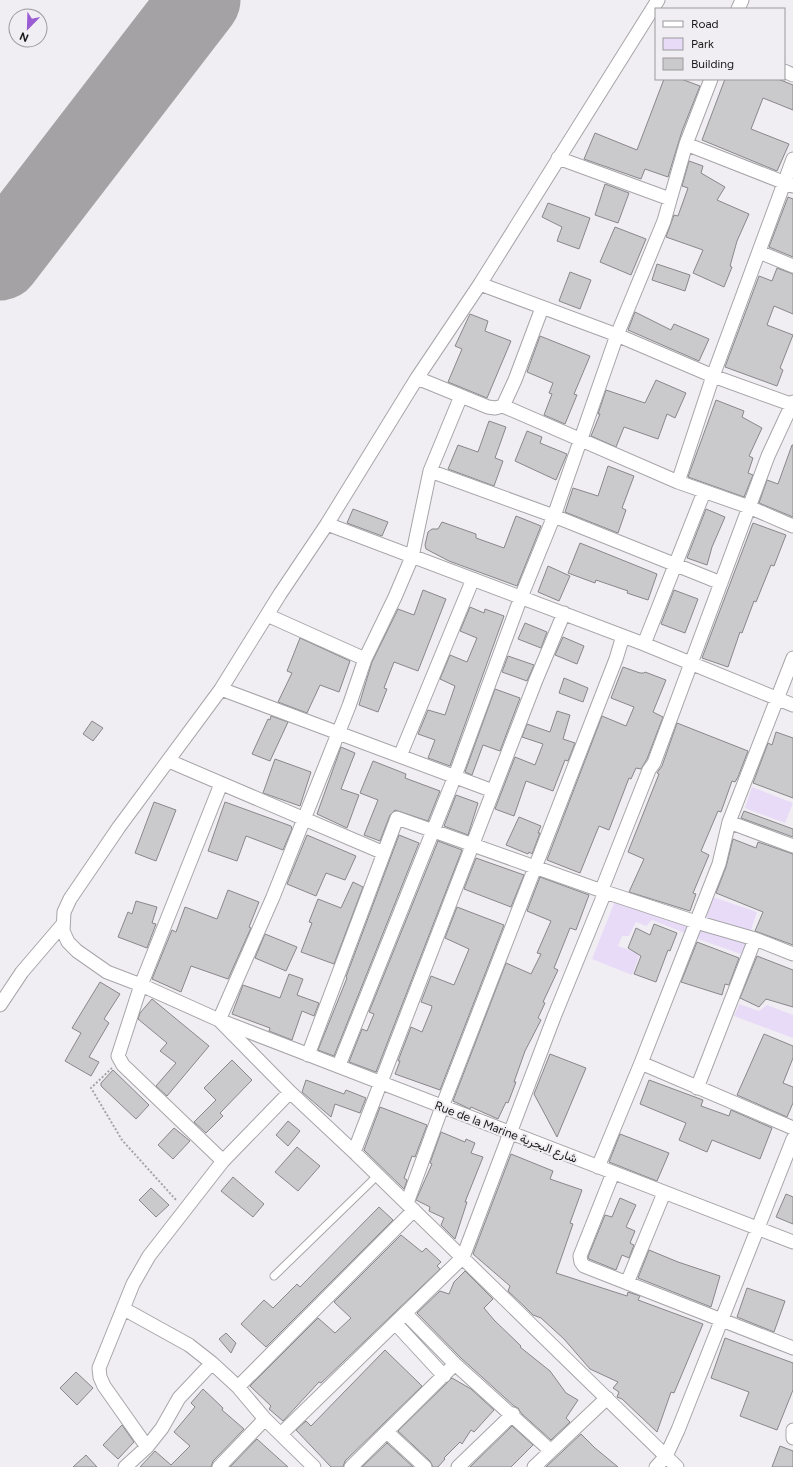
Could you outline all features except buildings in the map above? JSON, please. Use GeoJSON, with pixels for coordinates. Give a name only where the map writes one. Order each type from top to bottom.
{"type":"FeatureCollection","features":[{"type":"Feature","properties":{"kind":"street"},"geometry":{"type":"LineString","coordinates":[[0,1005],[22,972],[63,924],[64,912],[70,899],[119,827],[221,689],[267,615],[327,524],[417,378],[480,284],[558,158],[653,16]]}},
{"type":"Feature","properties":{"kind":"street"},"geometry":{"type":"LineString","coordinates":[[339,1065],[455,776],[521,597],[554,516],[616,335],[664,221],[686,144],[711,80]]}},
{"type":"Feature","properties":{"kind":"street"},"geometry":{"type":"LineString","coordinates":[[686,144],[789,184]]}},
{"type":"Feature","properties":{"kind":"street"},"geometry":{"type":"LineString","coordinates":[[558,158],[670,199]]}},
{"type":"Feature","properties":{"kind":"street"},"geometry":{"type":"LineString","coordinates":[[678,482],[713,376],[759,252],[789,184],[793,159]]}},
{"type":"Feature","properties":{"kind":"street"},"geometry":{"type":"LineString","coordinates":[[759,252],[793,266]]}},
{"type":"Feature","properties":{"kind":"street"},"geometry":{"type":"LineString","coordinates":[[480,284],[616,335],[713,376],[793,404],[768,456],[654,763],[649,770],[602,888],[605,892]]}},
{"type":"Feature","properties":{"kind":"street"},"geometry":{"type":"LineString","coordinates":[[503,406],[515,380],[542,308]]}},
{"type":"Feature","properties":{"kind":"street"},"geometry":{"type":"LineString","coordinates":[[417,378],[488,407],[495,408],[503,406],[678,482],[749,507],[793,526]]}},
{"type":"Feature","properties":{"kind":"street"},"geometry":{"type":"LineString","coordinates":[[461,396],[430,470],[412,557],[396,597],[365,659],[349,706],[273,897],[219,1020],[290,1092],[463,1257],[677,1467]]}},
{"type":"Feature","properties":{"kind":"street"},"geometry":{"type":"LineString","coordinates":[[430,470],[554,516],[721,583]]}},
{"type":"Feature","properties":{"kind":"street"},"geometry":{"type":"LineString","coordinates":[[644,644],[704,492]]}},
{"type":"Feature","properties":{"kind":"street"},"geometry":{"type":"LineString","coordinates":[[327,524],[644,644],[793,705]]}},
{"type":"Feature","properties":{"kind":"street"},"geometry":{"type":"LineString","coordinates":[[400,756],[473,579]]}},
{"type":"Feature","properties":{"kind":"street"},"geometry":{"type":"LineString","coordinates":[[354,1152],[382,1084],[473,844],[564,613]]}},
{"type":"Feature","properties":{"kind":"street"},"geometry":{"type":"LineString","coordinates":[[267,615],[365,659]]}},
{"type":"Feature","properties":{"kind":"street"},"geometry":{"type":"LineString","coordinates":[[238,1387],[410,1207],[442,1107],[616,659],[623,636]]}},
{"type":"Feature","properties":{"kind":"street"},"geometry":{"type":"LineString","coordinates":[[598,1167],[641,1063],[719,864],[729,822],[778,700],[793,658]]}},
{"type":"Feature","properties":{"kind":"street"},"geometry":{"type":"LineString","coordinates":[[221,689],[338,734],[494,791]]}},
{"type":"Feature","properties":{"kind":"street"},"geometry":{"type":"LineString","coordinates":[[169,761],[384,853]]}},
{"type":"Feature","properties":{"kind":"street"},"geometry":{"type":"LineString","coordinates":[[221,784],[141,985],[119,1052],[119,1061],[223,1161]]}},
{"type":"Feature","properties":{"kind":"street"},"geometry":{"type":"LineString","coordinates":[[308,1055],[397,818],[605,892],[696,922],[755,939],[793,954]]}},
{"type":"Feature","properties":{"kind":"street"},"geometry":{"type":"LineString","coordinates":[[729,822],[792,843]]}},
{"type":"Feature","properties":{"kind":"street"},"geometry":{"type":"LineString","coordinates":[[281,1434],[396,1324],[463,1257],[554,1017],[605,892]]}},
{"type":"Feature","properties":{"kind":"street","name":"Rue de la Marine شارع البحرية"},"geometry":{"type":"LineString","coordinates":[[63,924],[68,942],[77,951],[107,972],[141,985],[219,1020],[308,1055],[339,1065],[382,1084],[758,1230],[793,1242]]}},
{"type":"Feature","properties":{"kind":"street"},"geometry":{"type":"LineString","coordinates":[[697,1088],[755,939]]}},
{"type":"Feature","properties":{"kind":"street"},"geometry":{"type":"LineString","coordinates":[[641,1063],[793,1128]]}},
{"type":"Feature","properties":{"kind":"street"},"geometry":{"type":"LineString","coordinates":[[147,1447],[104,1386],[98,1368],[124,1309],[133,1284],[149,1256],[223,1161],[290,1092]]}},
{"type":"Feature","properties":{"kind":"street"},"geometry":{"type":"LineString","coordinates":[[656,1467],[666,1456],[720,1320],[758,1230],[793,1139]]}},
{"type":"Feature","properties":{"kind":"street"},"geometry":{"type":"LineString","coordinates":[[613,1173],[580,1256],[581,1262],[584,1266],[793,1348]]}},
{"type":"Feature","properties":{"kind":"street"},"geometry":{"type":"LineString","coordinates":[[627,1283],[664,1193]]}},
{"type":"Feature","properties":{"kind":"street"},"geometry":{"type":"LineString","coordinates":[[124,1309],[190,1345],[212,1363],[238,1387],[265,1419],[314,1467]]}},
{"type":"Feature","properties":{"kind":"street"},"geometry":{"type":"LineString","coordinates":[[406,1314],[455,1364],[513,1414],[551,1451]]}},
{"type":"Feature","properties":{"kind":"street"},"geometry":{"type":"LineString","coordinates":[[396,1324],[444,1376]]}},
{"type":"Feature","properties":{"kind":"street"},"geometry":{"type":"LineString","coordinates":[[125,1467],[147,1447],[162,1428],[179,1398],[212,1363]]}},
{"type":"Feature","properties":{"kind":"street"},"geometry":{"type":"LineString","coordinates":[[351,1467],[455,1364]]}},
{"type":"Feature","properties":{"kind":"street"},"geometry":{"type":"LineString","coordinates":[[534,1467],[607,1398]]}},
{"type":"Feature","properties":{"kind":"street"},"geometry":{"type":"LineString","coordinates":[[458,1467],[513,1414]]}},
{"type":"Feature","properties":{"kind":"street"},"geometry":{"type":"LineString","coordinates":[[219,1467],[265,1419]]}},
{"type":"Feature","properties":{"kind":"street"},"geometry":{"type":"LineString","coordinates":[[793,1430],[793,1438]]}},
{"type":"Feature","properties":{"kind":"street"},"geometry":{"type":"LineString","coordinates":[[387,1432],[425,1467]]}},
{"type":"Feature","properties":{"kind":"lane"},"geometry":{"type":"LineString","coordinates":[[274,1276],[378,1175]]}},
{"type":"Feature","properties":{"kind":"path"},"geometry":{"type":"LineString","coordinates":[[119,1061],[91,1088],[122,1140],[184,1210]]}},
{"type":"Feature","properties":{"kind":"green space"},"geometry":{"type":"Polygon","coordinates":[[[752,787],[793,803],[785,823],[745,808],[752,787]]]}},
{"type":"Feature","properties":{"kind":"green space"},"geometry":{"type":"Polygon","coordinates":[[[617,896],[688,924],[685,933],[652,920],[646,926],[636,922],[629,936],[622,936],[618,946],[640,954],[632,975],[592,959],[617,896]]]}},
{"type":"Feature","properties":{"kind":"green space"},"geometry":{"type":"Polygon","coordinates":[[[713,897],[757,912],[750,933],[706,919],[713,897]]]}},
{"type":"Feature","properties":{"kind":"green space"},"geometry":{"type":"Polygon","coordinates":[[[701,928],[747,941],[741,954],[698,939],[701,928]]]}},
{"type":"Feature","properties":{"kind":"green space"},"geometry":{"type":"Polygon","coordinates":[[[739,1004],[759,1011],[767,1005],[793,1015],[793,1038],[734,1016],[739,1004]]]}},
{"type":"Feature","properties":{"kind":"runway"},"geometry":{"type":"LineString","coordinates":[[0,260],[200,0]]}}]}
